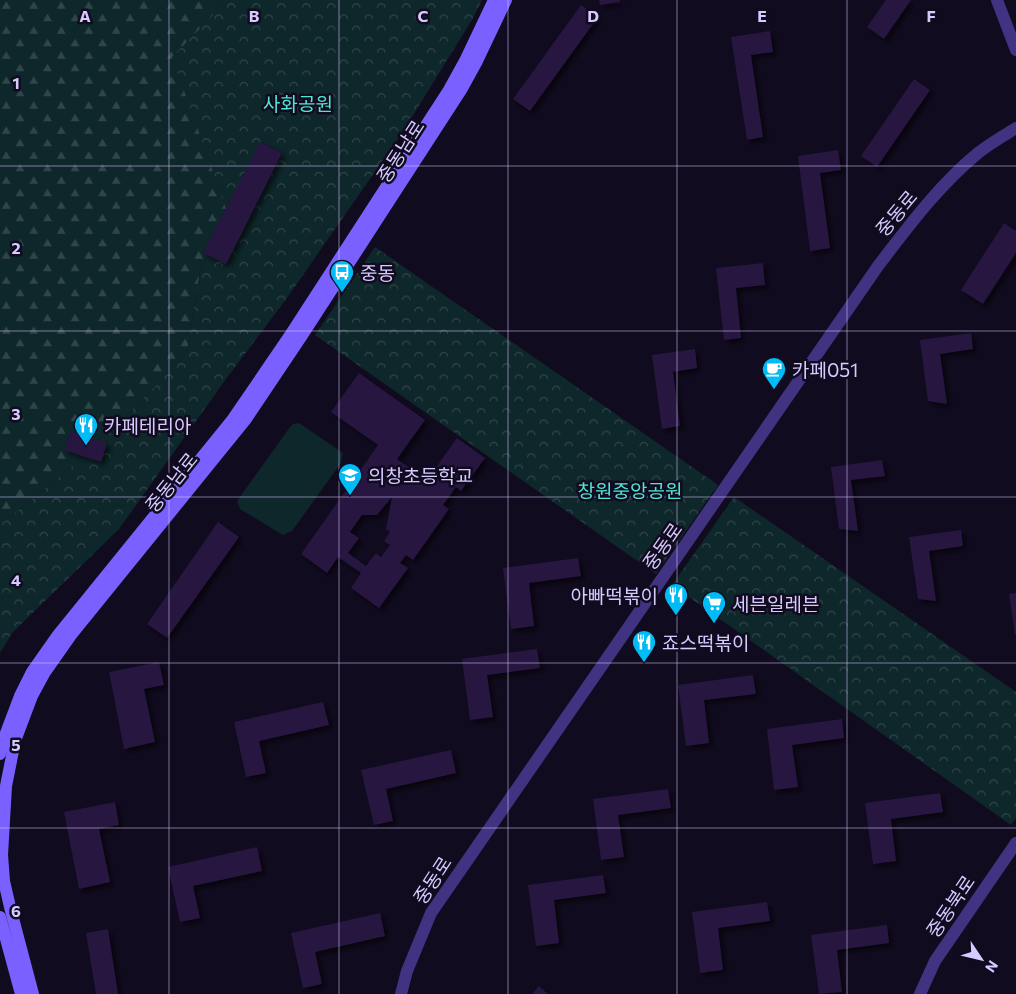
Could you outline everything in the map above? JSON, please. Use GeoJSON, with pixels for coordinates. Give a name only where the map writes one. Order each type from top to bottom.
{"type":"FeatureCollection","features":[{"type":"Feature","properties":{"kind":"street","name":"중동남로"},"geometry":{"type":"LineString","coordinates":[[0,754],[20,696],[32,672],[58,635],[209,451],[252,393],[449,90],[494,0]]}},
{"type":"Feature","properties":{"kind":"street","name":"중동남로"},"geometry":{"type":"LineString","coordinates":[[34,994],[4,881],[2,855],[6,786],[15,741],[32,696],[44,672],[71,635],[221,451],[264,393],[461,90],[506,0]]}},
{"type":"Feature","properties":{"kind":"street"},"geometry":{"type":"LineString","coordinates":[[997,0],[1016,50]]}},
{"type":"Feature","properties":{"kind":"street","name":"중동로"},"geometry":{"type":"LineString","coordinates":[[402,994],[407,972],[431,913],[878,266],[919,214],[966,164],[979,152],[1016,128]]}},
{"type":"Feature","properties":{"kind":"street","name":"중동북로"},"geometry":{"type":"LineString","coordinates":[[920,994],[935,961],[1016,843]]}},
{"type":"Feature","properties":{"kind":"street"},"geometry":{"type":"LineString","coordinates":[[0,917],[21,994]]}},
{"type":"Feature","properties":{"kind":"green space"},"geometry":{"type":"Polygon","coordinates":[[[0,0],[228,0],[173,57],[227,211],[200,272],[187,353],[105,438],[0,524],[0,0]]]}},
{"type":"Feature","properties":{"kind":"green space","name":"사화공원"},"geometry":{"type":"Polygon","coordinates":[[[228,0],[482,0],[473,18],[404,130],[287,298],[226,379],[119,529],[12,633],[0,653],[0,524],[105,438],[187,353],[200,272],[227,211],[172,57],[228,0]]]}},
{"type":"Feature","properties":{"kind":"green space","name":"창원중앙공원"},"geometry":{"type":"Polygon","coordinates":[[[375,247],[718,485],[656,574],[315,335],[375,247]]]}},
{"type":"Feature","properties":{"kind":"green space"},"geometry":{"type":"Polygon","coordinates":[[[299,423],[343,453],[341,463],[292,531],[283,535],[240,509],[237,501],[290,427],[293,424],[299,423]]]}},
{"type":"Feature","properties":{"kind":"green space","name":"창원중앙공원"},"geometry":{"type":"Polygon","coordinates":[[[734,497],[1016,692],[1016,818],[1011,825],[672,585],[734,497]]]}},
{"type":"Feature","properties":{"kind":"building"},"geometry":{"type":"Polygon","coordinates":[[[599,0],[620,0],[620,2],[600,5],[599,0]]]}},
{"type":"Feature","properties":{"kind":"building"},"geometry":{"type":"Polygon","coordinates":[[[886,0],[911,0],[884,39],[867,27],[886,0]]]}},
{"type":"Feature","properties":{"kind":"building"},"geometry":{"type":"Polygon","coordinates":[[[581,5],[598,17],[530,111],[513,99],[581,5]]]}},
{"type":"Feature","properties":{"kind":"building"},"geometry":{"type":"Polygon","coordinates":[[[770,31],[773,52],[751,55],[763,137],[747,140],[731,37],[770,31]]]}},
{"type":"Feature","properties":{"kind":"building"},"geometry":{"type":"Polygon","coordinates":[[[914,79],[930,90],[877,167],[861,156],[914,79]]]}},
{"type":"Feature","properties":{"kind":"building"},"geometry":{"type":"Polygon","coordinates":[[[260,142],[282,153],[226,264],[203,253],[260,142]]]}},
{"type":"Feature","properties":{"kind":"building"},"geometry":{"type":"Polygon","coordinates":[[[838,150],[841,170],[820,173],[830,248],[810,251],[798,156],[838,150]]]}},
{"type":"Feature","properties":{"kind":"building"},"geometry":{"type":"Polygon","coordinates":[[[1004,223],[1016,231],[1016,253],[983,304],[961,290],[1004,223]]]}},
{"type":"Feature","properties":{"kind":"building"},"geometry":{"type":"Polygon","coordinates":[[[763,263],[765,285],[736,288],[741,338],[724,340],[716,268],[763,263]]]}},
{"type":"Feature","properties":{"kind":"building"},"geometry":{"type":"Polygon","coordinates":[[[971,333],[973,349],[940,354],[947,404],[928,401],[920,340],[971,333]]]}},
{"type":"Feature","properties":{"kind":"building"},"geometry":{"type":"Polygon","coordinates":[[[695,349],[697,368],[673,372],[680,426],[662,429],[652,355],[695,349]]]}},
{"type":"Feature","properties":{"kind":"building"},"geometry":{"type":"Polygon","coordinates":[[[359,373],[425,420],[397,459],[427,480],[457,438],[485,458],[461,491],[456,487],[443,505],[449,509],[413,560],[406,555],[400,563],[408,568],[379,608],[351,588],[361,573],[338,557],[327,573],[301,554],[378,445],[331,412],[359,373]],[[392,497],[377,515],[362,515],[350,532],[359,538],[348,553],[366,566],[376,553],[381,557],[390,545],[384,541],[390,532],[386,529],[392,497]]]}},
{"type":"Feature","properties":{"kind":"building","name":"카페테리아"},"geometry":{"type":"Polygon","coordinates":[[[71,431],[107,443],[101,462],[64,450],[71,431]]]}},
{"type":"Feature","properties":{"kind":"building"},"geometry":{"type":"Polygon","coordinates":[[[882,460],[885,476],[851,480],[858,531],[839,529],[831,467],[882,460]]]}},
{"type":"Feature","properties":{"kind":"building"},"geometry":{"type":"Polygon","coordinates":[[[218,522],[239,537],[167,638],[147,624],[218,522]]]}},
{"type":"Feature","properties":{"kind":"building"},"geometry":{"type":"Polygon","coordinates":[[[961,530],[963,546],[929,551],[936,601],[918,599],[909,537],[961,530]]]}},
{"type":"Feature","properties":{"kind":"building"},"geometry":{"type":"Polygon","coordinates":[[[578,558],[581,576],[529,583],[534,626],[511,629],[503,568],[578,558]]]}},
{"type":"Feature","properties":{"kind":"building"},"geometry":{"type":"Polygon","coordinates":[[[1016,593],[1016,635],[1015,635],[1009,594],[1016,593]]]}},
{"type":"Feature","properties":{"kind":"building"},"geometry":{"type":"Polygon","coordinates":[[[537,649],[540,668],[487,675],[493,717],[470,720],[462,659],[537,649]]]}},
{"type":"Feature","properties":{"kind":"building"},"geometry":{"type":"Polygon","coordinates":[[[159,662],[164,685],[144,689],[155,742],[124,749],[109,672],[159,662]]]}},
{"type":"Feature","properties":{"kind":"building"},"geometry":{"type":"Polygon","coordinates":[[[753,675],[756,694],[704,700],[709,743],[686,746],[678,685],[753,675]]]}},
{"type":"Feature","properties":{"kind":"building"},"geometry":{"type":"Polygon","coordinates":[[[323,702],[329,725],[259,741],[266,773],[246,777],[234,722],[323,702]]]}},
{"type":"Feature","properties":{"kind":"building"},"geometry":{"type":"Polygon","coordinates":[[[842,719],[844,738],[792,745],[798,787],[774,790],[767,729],[842,719]]]}},
{"type":"Feature","properties":{"kind":"building"},"geometry":{"type":"Polygon","coordinates":[[[451,750],[456,773],[386,789],[393,821],[374,825],[361,770],[451,750]]]}},
{"type":"Feature","properties":{"kind":"building"},"geometry":{"type":"Polygon","coordinates":[[[668,789],[671,808],[618,815],[624,857],[601,860],[593,799],[668,789]]]}},
{"type":"Feature","properties":{"kind":"building"},"geometry":{"type":"Polygon","coordinates":[[[940,793],[943,812],[891,819],[896,861],[873,864],[865,803],[940,793]]]}},
{"type":"Feature","properties":{"kind":"building"},"geometry":{"type":"Polygon","coordinates":[[[115,802],[119,825],[99,829],[110,882],[79,889],[64,812],[115,802]]]}},
{"type":"Feature","properties":{"kind":"building"},"geometry":{"type":"Polygon","coordinates":[[[257,847],[262,871],[193,886],[200,918],[180,922],[168,867],[257,847]]]}},
{"type":"Feature","properties":{"kind":"building"},"geometry":{"type":"Polygon","coordinates":[[[603,875],[606,893],[554,900],[559,943],[536,946],[528,885],[603,875]]]}},
{"type":"Feature","properties":{"kind":"building"},"geometry":{"type":"Polygon","coordinates":[[[767,902],[770,921],[718,928],[723,970],[700,973],[692,912],[767,902]]]}},
{"type":"Feature","properties":{"kind":"building"},"geometry":{"type":"Polygon","coordinates":[[[380,913],[385,936],[315,952],[322,984],[303,988],[291,933],[380,913]]]}},
{"type":"Feature","properties":{"kind":"building"},"geometry":{"type":"Polygon","coordinates":[[[887,925],[889,943],[837,950],[842,992],[819,994],[811,935],[887,925]]]}},
{"type":"Feature","properties":{"kind":"building"},"geometry":{"type":"Polygon","coordinates":[[[108,929],[118,994],[96,994],[86,933],[108,929]]]}},
{"type":"Feature","properties":{"kind":"building"},"geometry":{"type":"Polygon","coordinates":[[[539,986],[548,994],[532,994],[539,986]]]}},
{"type":"Feature","properties":{"kind":"place","name":"중동"},"geometry":{"type":"Point","coordinates":[342,293]}},
{"type":"Feature","properties":{"kind":"place","name":"카페051"},"geometry":{"type":"Point","coordinates":[774,390]}},
{"type":"Feature","properties":{"kind":"place","name":"카페테리아"},"geometry":{"type":"Point","coordinates":[86,446]}},
{"type":"Feature","properties":{"kind":"place","name":"의창초등학교"},"geometry":{"type":"Point","coordinates":[350,496]}},
{"type":"Feature","properties":{"kind":"place","name":"아빠떡볶이"},"geometry":{"type":"Point","coordinates":[676,616]}},
{"type":"Feature","properties":{"kind":"place","name":"세븐일레븐"},"geometry":{"type":"Point","coordinates":[714,624]}},
{"type":"Feature","properties":{"kind":"place","name":"죠스떡볶이"},"geometry":{"type":"Point","coordinates":[644,663]}}]}
